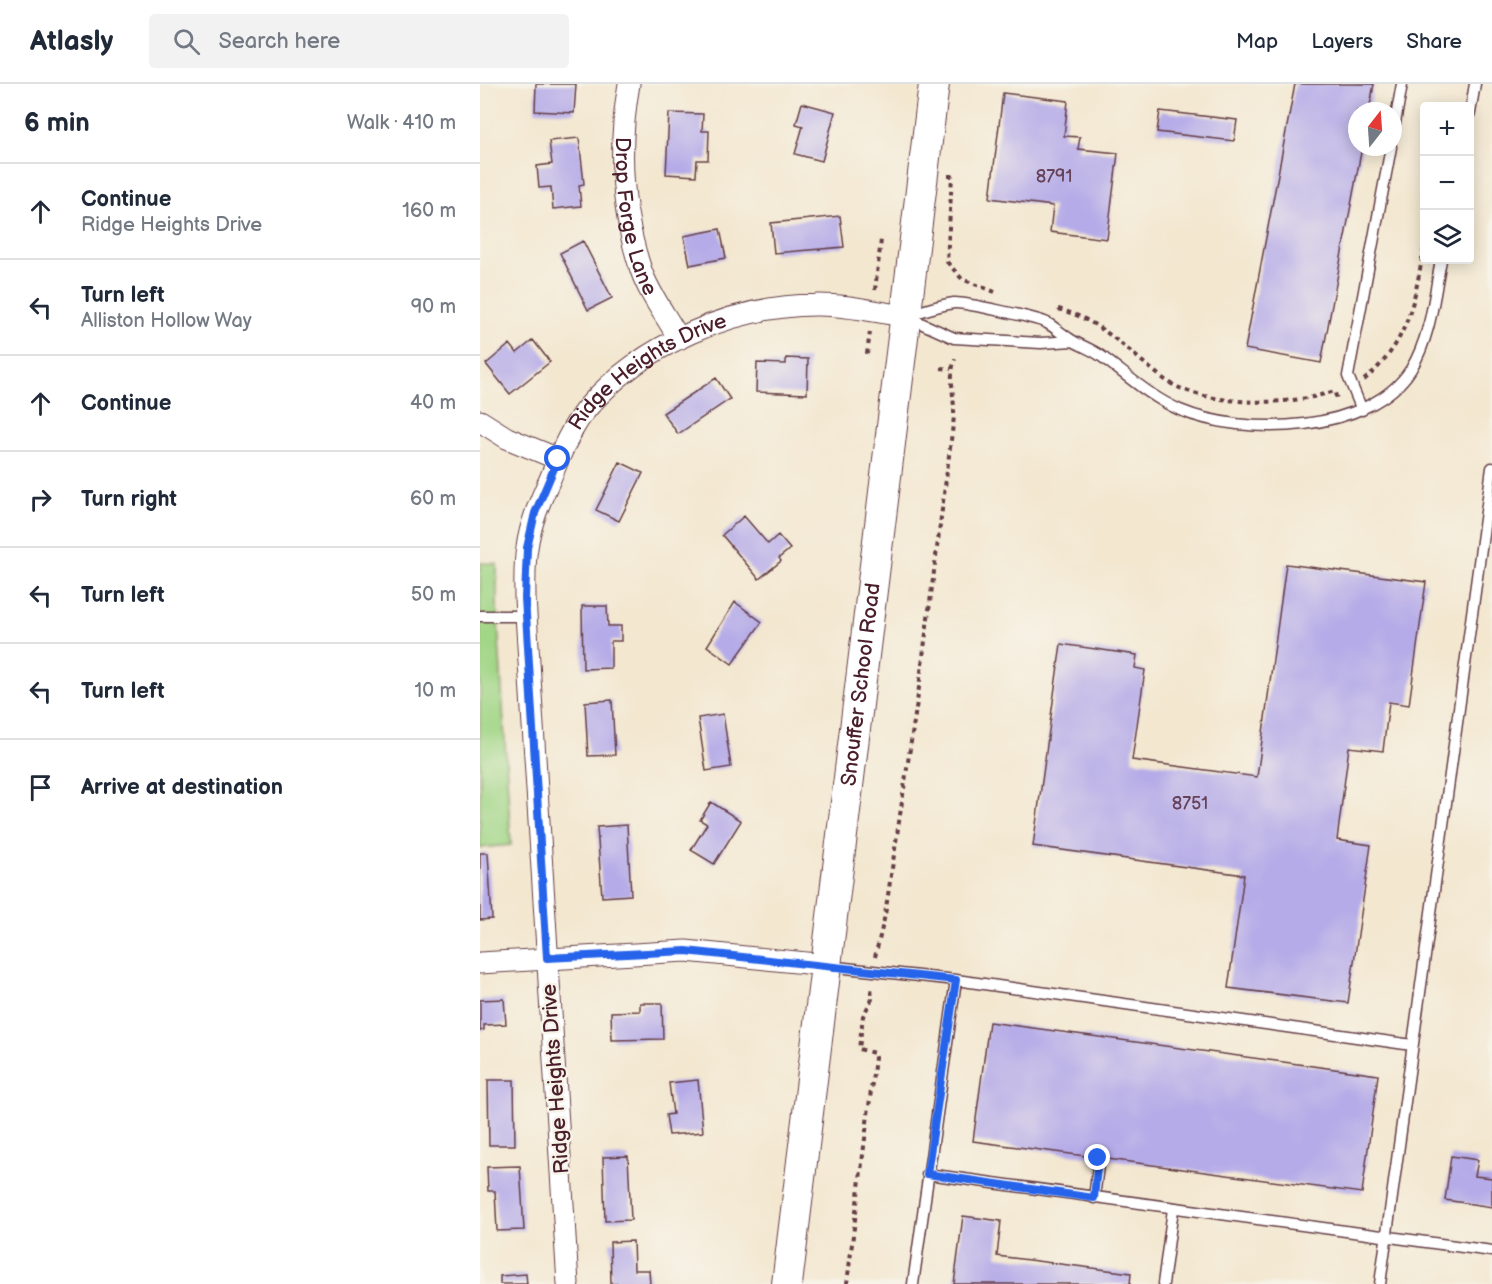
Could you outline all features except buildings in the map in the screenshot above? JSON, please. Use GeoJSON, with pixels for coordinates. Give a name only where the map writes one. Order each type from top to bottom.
{"type":"FeatureCollection","features":[{"type":"Feature","properties":{"kind":"main road","name":"Snouffer School Road"},"geometry":{"type":"LineString","coordinates":[[787,1284],[934,84]]}},
{"type":"Feature","properties":{"kind":"street","name":"Drop Forge Lane"},"geometry":{"type":"LineString","coordinates":[[629,84],[623,116],[624,207],[642,272],[679,339]]}},
{"type":"Feature","properties":{"kind":"street","name":"Ridge Heights Drive"},"geometry":{"type":"LineString","coordinates":[[568,1284],[526,616],[527,548],[535,513],[558,459],[587,408],[641,360],[679,339],[716,323],[769,310],[815,305],[905,316]]}},
{"type":"Feature","properties":{"kind":"street"},"geometry":{"type":"LineString","coordinates":[[480,421],[507,438],[558,459]]}},
{"type":"Feature","properties":{"kind":"street"},"geometry":{"type":"LineString","coordinates":[[480,963],[686,951],[826,965]]}},
{"type":"Feature","properties":{"kind":"lane"},"geometry":{"type":"LineString","coordinates":[[1399,102],[1402,84]]}},
{"type":"Feature","properties":{"kind":"lane"},"geometry":{"type":"LineString","coordinates":[[1472,102],[1475,84]]}},
{"type":"Feature","properties":{"kind":"lane"},"geometry":{"type":"LineString","coordinates":[[1362,410],[1348,376],[1389,156]]}},
{"type":"Feature","properties":{"kind":"lane"},"geometry":{"type":"LineString","coordinates":[[905,316],[956,303],[1046,322],[1073,341],[1099,354],[1158,400],[1204,419],[1248,425],[1318,423],[1345,417],[1383,399],[1410,370],[1426,335],[1440,264]]}},
{"type":"Feature","properties":{"kind":"lane"},"geometry":{"type":"LineString","coordinates":[[905,316],[954,338],[1041,343],[1073,341]]}},
{"type":"Feature","properties":{"kind":"lane"},"geometry":{"type":"LineString","coordinates":[[1380,1284],[1492,468]]}},
{"type":"Feature","properties":{"kind":"lane"},"geometry":{"type":"LineString","coordinates":[[480,616],[526,616]]}},
{"type":"Feature","properties":{"kind":"lane"},"geometry":{"type":"LineString","coordinates":[[826,965],[956,980],[1412,1045]]}},
{"type":"Feature","properties":{"kind":"lane"},"geometry":{"type":"LineString","coordinates":[[913,1284],[956,980]]}},
{"type":"Feature","properties":{"kind":"lane"},"geometry":{"type":"LineString","coordinates":[[1094,1198],[1098,1158]]}},
{"type":"Feature","properties":{"kind":"lane"},"geometry":{"type":"LineString","coordinates":[[927,1174],[1492,1251]]}},
{"type":"Feature","properties":{"kind":"lane"},"geometry":{"type":"LineString","coordinates":[[1162,1284],[1173,1209]]}},
{"type":"Feature","properties":{"kind":"path"},"geometry":{"type":"LineString","coordinates":[[940,175],[952,176],[948,262],[962,279],[1002,294]]}},
{"type":"Feature","properties":{"kind":"path"},"geometry":{"type":"LineString","coordinates":[[875,290],[881,240]]}},
{"type":"Feature","properties":{"kind":"path"},"geometry":{"type":"LineString","coordinates":[[1054,308],[1082,318],[1103,329],[1167,382],[1206,398],[1302,400],[1334,391],[1336,396],[1353,387],[1384,361],[1402,335],[1409,319],[1421,264]]}},
{"type":"Feature","properties":{"kind":"path"},"geometry":{"type":"LineString","coordinates":[[867,354],[870,332]]}},
{"type":"Feature","properties":{"kind":"path"},"geometry":{"type":"LineString","coordinates":[[876,950],[885,915],[918,695],[954,417],[951,369],[955,359]]}},
{"type":"Feature","properties":{"kind":"path"},"geometry":{"type":"LineString","coordinates":[[941,368],[951,369]]}},
{"type":"Feature","properties":{"kind":"path"},"geometry":{"type":"LineString","coordinates":[[847,1284],[875,1058],[874,1053],[859,1049],[864,1016],[872,999],[869,994]]}},
{"type":"Feature","properties":{"kind":"green space"},"geometry":{"type":"Polygon","coordinates":[[[480,563],[497,564],[497,605],[511,845],[480,848],[480,563]]]}},
{"type":"Feature","properties":{"kind":"route"},"geometry":{"type":"LineString","coordinates":[[558,459],[535,513],[527,548],[525,598],[547,958],[686,951],[956,980],[927,1174],[1094,1198],[1098,1158]]}}]}
